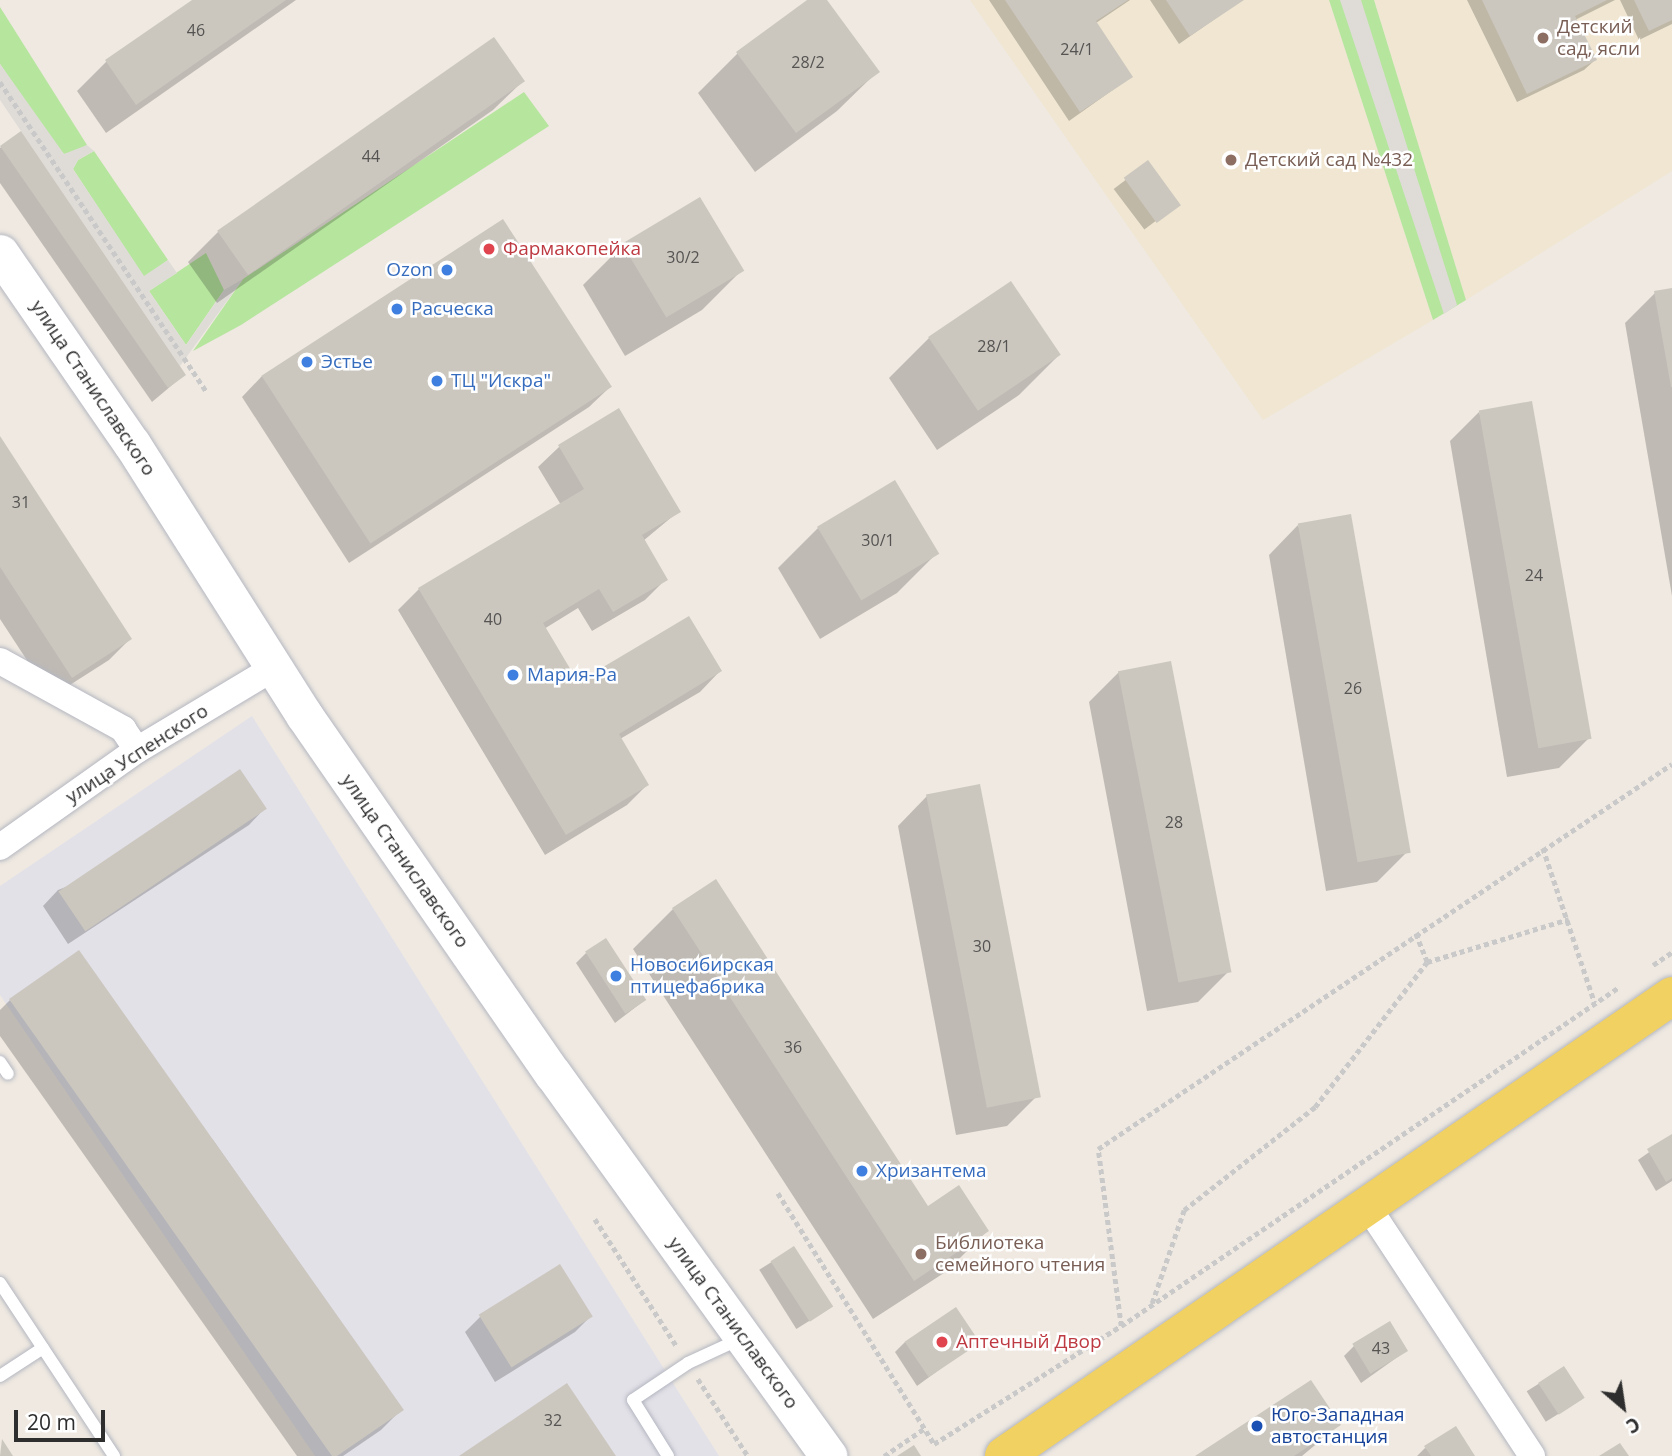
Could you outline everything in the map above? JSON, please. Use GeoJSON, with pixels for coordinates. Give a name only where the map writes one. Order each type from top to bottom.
{"type":"FeatureCollection","features":[{"type":"Feature","properties":{"kind":"main road"},"geometry":{"type":"LineString","coordinates":[[1004,1456],[1368,1207],[1662,995]]}},
{"type":"Feature","properties":{"kind":"street","name":"улица Станиславского"},"geometry":{"type":"LineString","coordinates":[[0,253],[277,666],[304,715],[529,1040],[829,1456]]}},
{"type":"Feature","properties":{"kind":"street"},"geometry":{"type":"LineString","coordinates":[[0,661],[123,729],[138,750]]}},
{"type":"Feature","properties":{"kind":"street","name":"улица Успенского"},"geometry":{"type":"LineString","coordinates":[[0,848],[138,750],[277,666]]}},
{"type":"Feature","properties":{"kind":"street"},"geometry":{"type":"LineString","coordinates":[[1368,1207],[1532,1456]]}},
{"type":"Feature","properties":{"kind":"lane"},"geometry":{"type":"LineString","coordinates":[[0,1062],[8,1074]]}},
{"type":"Feature","properties":{"kind":"lane"},"geometry":{"type":"LineString","coordinates":[[0,1283],[114,1456]]}},
{"type":"Feature","properties":{"kind":"lane"},"geometry":{"type":"LineString","coordinates":[[668,1456],[633,1400],[688,1363],[743,1338]]}},
{"type":"Feature","properties":{"kind":"lane"},"geometry":{"type":"LineString","coordinates":[[0,1377],[43,1348]]}},
{"type":"Feature","properties":{"kind":"path"},"geometry":{"type":"LineString","coordinates":[[0,82],[207,392]]}},
{"type":"Feature","properties":{"kind":"path"},"geometry":{"type":"LineString","coordinates":[[1121,1326],[1098,1149],[1415,933],[1672,764]]}},
{"type":"Feature","properties":{"kind":"path"},"geometry":{"type":"LineString","coordinates":[[1544,848],[1595,1003]]}},
{"type":"Feature","properties":{"kind":"path"},"geometry":{"type":"LineString","coordinates":[[1152,1305],[1184,1210],[1315,1107],[1427,962],[1569,919]]}},
{"type":"Feature","properties":{"kind":"path"},"geometry":{"type":"LineString","coordinates":[[1415,933],[1427,962]]}},
{"type":"Feature","properties":{"kind":"path"},"geometry":{"type":"LineString","coordinates":[[1662,995],[1672,952]]}},
{"type":"Feature","properties":{"kind":"path"},"geometry":{"type":"LineString","coordinates":[[778,1193],[934,1444],[1121,1326],[1628,981]]}},
{"type":"Feature","properties":{"kind":"path"},"geometry":{"type":"LineString","coordinates":[[595,1219],[748,1456]]}},
{"type":"Feature","properties":{"kind":"path"},"geometry":{"type":"LineString","coordinates":[[884,1456],[925,1428]]}},
{"type":"Feature","properties":{"kind":"shaded area","name":"Детский сад №432"},"geometry":{"type":"Polygon","coordinates":[[[970,0],[1329,0],[1433,320],[1263,420],[970,0]]]}},
{"type":"Feature","properties":{"kind":"shaded area"},"geometry":{"type":"Polygon","coordinates":[[[1340,0],[1361,0],[1457,305],[1444,314],[1340,0]]]}},
{"type":"Feature","properties":{"kind":"shaded area"},"geometry":{"type":"Polygon","coordinates":[[[1374,0],[1672,0],[1672,171],[1466,300],[1374,0]]]}},
{"type":"Feature","properties":{"kind":"shaded area"},"geometry":{"type":"Polygon","coordinates":[[[0,64],[64,154],[87,145],[94,151],[78,160],[73,169],[144,276],[168,260],[177,273],[149,291],[186,345],[224,290],[243,279],[180,366],[0,100],[0,64]]]}},
{"type":"Feature","properties":{"kind":"shaded area"},"geometry":{"type":"Polygon","coordinates":[[[252,716],[719,1456],[315,1456],[0,995],[0,886],[252,716]]]}},
{"type":"Feature","properties":{"kind":"green space"},"geometry":{"type":"Polygon","coordinates":[[[1329,0],[1374,0],[1466,300],[1433,320],[1329,0]]]}},
{"type":"Feature","properties":{"kind":"green space"},"geometry":{"type":"Polygon","coordinates":[[[0,7],[87,145],[76,152],[64,154],[56,146],[0,64],[0,7]]]}},
{"type":"Feature","properties":{"kind":"green space"},"geometry":{"type":"Polygon","coordinates":[[[524,92],[549,126],[241,325],[193,351],[243,279],[524,92]]]}},
{"type":"Feature","properties":{"kind":"green space"},"geometry":{"type":"Polygon","coordinates":[[[94,151],[168,260],[144,277],[73,169],[78,160],[94,151]]]}},
{"type":"Feature","properties":{"kind":"green space"},"geometry":{"type":"Polygon","coordinates":[[[206,253],[224,290],[186,345],[149,291],[206,253]]]}},
{"type":"Feature","properties":{"kind":"building"},"geometry":{"type":"Polygon","coordinates":[[[192,0],[286,0],[136,105],[105,60],[192,0]]]}},
{"type":"Feature","properties":{"kind":"building"},"geometry":{"type":"Polygon","coordinates":[[[807,0],[827,0],[880,72],[796,133],[736,52],[807,0]]]}},
{"type":"Feature","properties":{"kind":"building"},"geometry":{"type":"Polygon","coordinates":[[[1005,0],[1128,0],[1096,21],[1133,77],[1080,112],[1005,0]]]}},
{"type":"Feature","properties":{"kind":"building"},"geometry":{"type":"Polygon","coordinates":[[[1166,0],[1244,0],[1190,36],[1166,0]]]}},
{"type":"Feature","properties":{"kind":"building","name":"Детский сад, ясли"},"geometry":{"type":"Polygon","coordinates":[[[1482,0],[1607,0],[1575,16],[1597,60],[1527,94],[1482,0]]]}},
{"type":"Feature","properties":{"kind":"building","name":"Детский сад, ясли"},"geometry":{"type":"Polygon","coordinates":[[[1634,0],[1672,0],[1672,20],[1649,31],[1634,0]]]}},
{"type":"Feature","properties":{"kind":"building"},"geometry":{"type":"Polygon","coordinates":[[[494,37],[525,81],[248,275],[217,231],[494,37]]]}},
{"type":"Feature","properties":{"kind":"building"},"geometry":{"type":"Polygon","coordinates":[[[21,131],[186,375],[168,388],[0,146],[21,131]]]}},
{"type":"Feature","properties":{"kind":"building"},"geometry":{"type":"Polygon","coordinates":[[[1148,160],[1181,205],[1157,223],[1124,178],[1148,160]]]}},
{"type":"Feature","properties":{"kind":"building"},"geometry":{"type":"Polygon","coordinates":[[[700,197],[744,271],[666,318],[622,244],[700,197]]]}},
{"type":"Feature","properties":{"kind":"building","name":"ТЦ \"Искра\""},"geometry":{"type":"Polygon","coordinates":[[[503,219],[612,387],[370,544],[261,376],[503,219]]]}},
{"type":"Feature","properties":{"kind":"building"},"geometry":{"type":"Polygon","coordinates":[[[1011,281],[1061,355],[978,411],[928,337],[1011,281]]]}},
{"type":"Feature","properties":{"kind":"building"},"geometry":{"type":"Polygon","coordinates":[[[1672,288],[1672,387],[1671,387],[1654,291],[1672,288]]]}},
{"type":"Feature","properties":{"kind":"building"},"geometry":{"type":"Polygon","coordinates":[[[1532,401],[1592,739],[1538,748],[1479,410],[1532,401]]]}},
{"type":"Feature","properties":{"kind":"building"},"geometry":{"type":"Polygon","coordinates":[[[619,408],[681,512],[642,535],[668,580],[613,612],[599,589],[543,623],[578,682],[689,616],[722,671],[619,734],[649,785],[566,835],[418,588],[584,489],[558,445],[619,408]]]}},
{"type":"Feature","properties":{"kind":"building"},"geometry":{"type":"Polygon","coordinates":[[[0,436],[132,639],[72,678],[0,567],[0,436]]]}},
{"type":"Feature","properties":{"kind":"building"},"geometry":{"type":"Polygon","coordinates":[[[895,480],[939,554],[861,601],[817,527],[895,480]]]}},
{"type":"Feature","properties":{"kind":"building"},"geometry":{"type":"Polygon","coordinates":[[[1351,514],[1411,853],[1358,862],[1298,523],[1351,514]]]}},
{"type":"Feature","properties":{"kind":"building"},"geometry":{"type":"Polygon","coordinates":[[[1171,661],[1231,972],[1178,982],[1118,671],[1171,661]]]}},
{"type":"Feature","properties":{"kind":"building"},"geometry":{"type":"Polygon","coordinates":[[[240,769],[267,809],[85,931],[58,891],[240,769]]]}},
{"type":"Feature","properties":{"kind":"building"},"geometry":{"type":"Polygon","coordinates":[[[980,784],[1041,1097],[987,1108],[926,794],[980,784]]]}},
{"type":"Feature","properties":{"kind":"building"},"geometry":{"type":"Polygon","coordinates":[[[716,879],[928,1206],[959,1185],[989,1231],[914,1281],[672,908],[716,879]]]}},
{"type":"Feature","properties":{"kind":"building","name":"Новосибирская птицефабрика"},"geometry":{"type":"Polygon","coordinates":[[[606,938],[646,1000],[625,1014],[585,952],[606,938]]]}},
{"type":"Feature","properties":{"kind":"building"},"geometry":{"type":"Polygon","coordinates":[[[79,950],[404,1410],[337,1456],[332,1456],[9,999],[79,950]]]}},
{"type":"Feature","properties":{"kind":"building"},"geometry":{"type":"Polygon","coordinates":[[[1672,1134],[1672,1178],[1666,1182],[1647,1149],[1672,1134]]]}},
{"type":"Feature","properties":{"kind":"building"},"geometry":{"type":"Polygon","coordinates":[[[794,1246],[833,1306],[810,1322],[771,1261],[794,1246]]]}},
{"type":"Feature","properties":{"kind":"building"},"geometry":{"type":"Polygon","coordinates":[[[560,1264],[593,1317],[511,1367],[479,1315],[560,1264]]]}},
{"type":"Feature","properties":{"kind":"building","name":"Аптечный Двор"},"geometry":{"type":"Polygon","coordinates":[[[956,1307],[980,1343],[929,1377],[905,1342],[956,1307]]]}},
{"type":"Feature","properties":{"kind":"building"},"geometry":{"type":"Polygon","coordinates":[[[1390,1321],[1408,1351],[1370,1374],[1352,1344],[1390,1321]]]}},
{"type":"Feature","properties":{"kind":"building"},"geometry":{"type":"Polygon","coordinates":[[[1564,1366],[1585,1398],[1559,1415],[1538,1383],[1564,1366]]]}},
{"type":"Feature","properties":{"kind":"building"},"geometry":{"type":"Polygon","coordinates":[[[1311,1380],[1341,1425],[1294,1456],[1195,1456],[1311,1380]]]}},
{"type":"Feature","properties":{"kind":"building"},"geometry":{"type":"Polygon","coordinates":[[[567,1383],[616,1456],[459,1456],[567,1383]]]}},
{"type":"Feature","properties":{"kind":"building"},"geometry":{"type":"Polygon","coordinates":[[[1456,1426],[1475,1456],[1431,1456],[1424,1446],[1456,1426]]]}},
{"type":"Feature","properties":{"kind":"building"},"geometry":{"type":"Polygon","coordinates":[[[2,1439],[13,1456],[0,1456],[2,1439]]]}},
{"type":"Feature","properties":{"kind":"building"},"geometry":{"type":"Polygon","coordinates":[[[1620,1443],[1629,1456],[1599,1456],[1620,1443]]]}},
{"type":"Feature","properties":{"kind":"building"},"geometry":{"type":"Polygon","coordinates":[[[914,1445],[921,1456],[897,1456],[914,1445]]]}},
{"type":"Feature","properties":{"kind":"place","name":"Детский сад, ясли"},"geometry":{"type":"Point","coordinates":[1543,38]}},
{"type":"Feature","properties":{"kind":"place","name":"Детский сад №432"},"geometry":{"type":"Point","coordinates":[1231,160]}},
{"type":"Feature","properties":{"kind":"place","name":"Фармакопейка"},"geometry":{"type":"Point","coordinates":[489,249]}},
{"type":"Feature","properties":{"kind":"place","name":"Ozon"},"geometry":{"type":"Point","coordinates":[447,270]}},
{"type":"Feature","properties":{"kind":"place","name":"Расческа"},"geometry":{"type":"Point","coordinates":[397,309]}},
{"type":"Feature","properties":{"kind":"place","name":"Эстье"},"geometry":{"type":"Point","coordinates":[307,362]}},
{"type":"Feature","properties":{"kind":"place","name":"ТЦ \"Искра\""},"geometry":{"type":"Point","coordinates":[437,381]}},
{"type":"Feature","properties":{"kind":"place","name":"Мария-Ра"},"geometry":{"type":"Point","coordinates":[513,675]}},
{"type":"Feature","properties":{"kind":"place","name":"Новосибирская птицефабрика"},"geometry":{"type":"Point","coordinates":[616,976]}},
{"type":"Feature","properties":{"kind":"place","name":"Хризантема"},"geometry":{"type":"Point","coordinates":[862,1171]}},
{"type":"Feature","properties":{"kind":"place","name":"Библиотека семейного чтения"},"geometry":{"type":"Point","coordinates":[921,1254]}},
{"type":"Feature","properties":{"kind":"place","name":"Аптечный Двор"},"geometry":{"type":"Point","coordinates":[942,1342]}},
{"type":"Feature","properties":{"kind":"place","name":"Юго-Западная автостанция"},"geometry":{"type":"Point","coordinates":[1257,1426]}}]}
